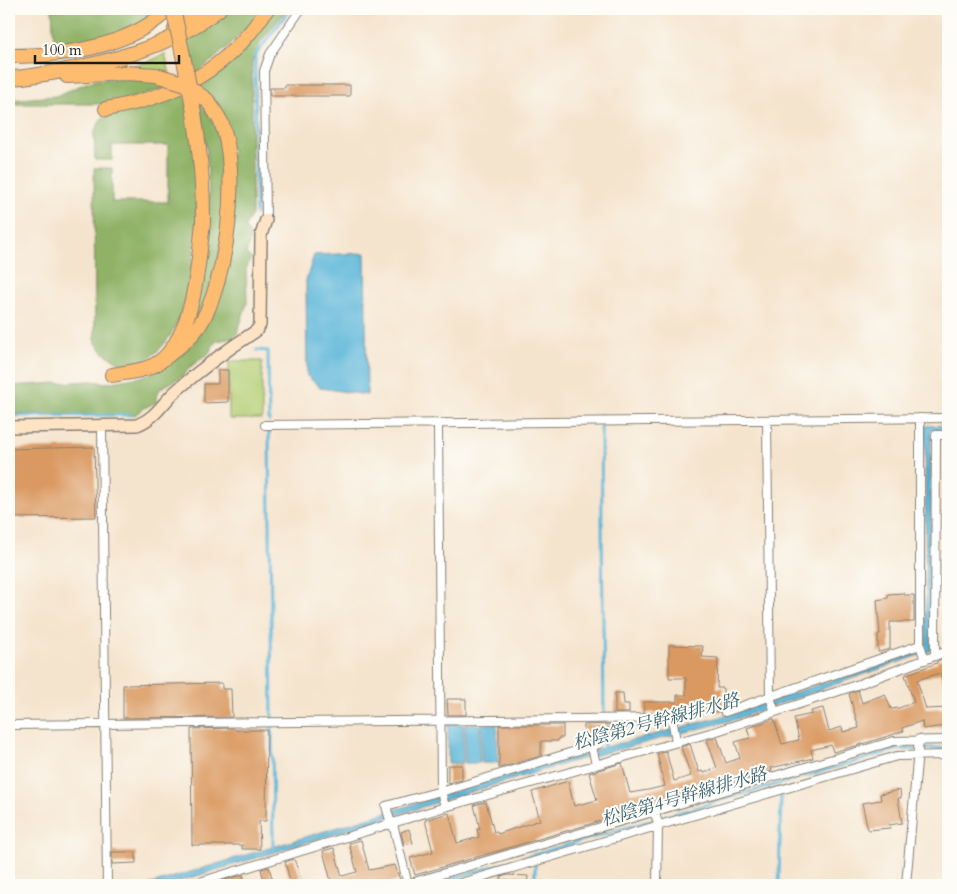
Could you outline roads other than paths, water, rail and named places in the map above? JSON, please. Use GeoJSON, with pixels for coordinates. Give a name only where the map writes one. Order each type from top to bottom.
{"type":"FeatureCollection","features":[{"type":"Feature","properties":{"kind":"highway"},"geometry":{"type":"LineString","coordinates":[[9,56],[67,51],[107,44],[141,29],[169,9]]}},
{"type":"Feature","properties":{"kind":"highway"},"geometry":{"type":"LineString","coordinates":[[162,360],[176,341],[191,303],[197,274],[203,223],[201,152],[196,116],[173,9]]}},
{"type":"Feature","properties":{"kind":"highway"},"geometry":{"type":"LineString","coordinates":[[145,48],[172,31],[199,9]]}},
{"type":"Feature","properties":{"kind":"highway"},"geometry":{"type":"LineString","coordinates":[[12,78],[81,66],[145,48],[189,29],[219,9]]}},
{"type":"Feature","properties":{"kind":"highway"},"geometry":{"type":"LineString","coordinates":[[106,109],[156,98],[179,89],[200,77],[236,47],[267,9]]}},
{"type":"Feature","properties":{"kind":"highway"},"geometry":{"type":"LineString","coordinates":[[12,78],[127,73],[156,75],[183,82],[207,100],[222,124],[227,152],[229,197],[224,258],[215,291],[198,328],[184,343],[162,360],[137,371],[112,375]]}},
{"type":"Feature","properties":{"kind":"street"},"geometry":{"type":"LineString","coordinates":[[9,427],[137,425],[148,421],[175,392],[194,376],[256,332],[260,319],[261,236],[266,220],[264,71],[270,54],[301,9]]}},
{"type":"Feature","properties":{"kind":"street"},"geometry":{"type":"LineString","coordinates":[[920,418],[920,646],[924,658]]}},
{"type":"Feature","properties":{"kind":"street"},"geometry":{"type":"LineString","coordinates":[[265,425],[948,418]]}},
{"type":"Feature","properties":{"kind":"street"},"geometry":{"type":"LineString","coordinates":[[767,420],[770,698],[774,711]]}},
{"type":"Feature","properties":{"kind":"street"},"geometry":{"type":"LineString","coordinates":[[438,424],[441,792],[445,806]]}},
{"type":"Feature","properties":{"kind":"street"},"geometry":{"type":"LineString","coordinates":[[102,426],[107,885]]}},
{"type":"Feature","properties":{"kind":"street"},"geometry":{"type":"LineString","coordinates":[[935,656],[936,435],[948,435]]}},
{"type":"Feature","properties":{"kind":"street"},"geometry":{"type":"LineString","coordinates":[[725,712],[920,646]]}},
{"type":"Feature","properties":{"kind":"street"},"geometry":{"type":"LineString","coordinates":[[190,885],[595,761],[675,739],[716,731],[948,651]]}},
{"type":"Feature","properties":{"kind":"street"},"geometry":{"type":"LineString","coordinates":[[9,725],[672,718],[675,739]]}},
{"type":"Feature","properties":{"kind":"street"},"geometry":{"type":"LineString","coordinates":[[595,761],[594,746],[441,792],[386,806],[407,885],[894,741],[948,740]]}},
{"type":"Feature","properties":{"kind":"street"},"geometry":{"type":"LineString","coordinates":[[906,885],[919,741]]}},
{"type":"Feature","properties":{"kind":"street"},"geometry":{"type":"LineString","coordinates":[[454,885],[896,756],[918,754],[948,755]]}},
{"type":"Feature","properties":{"kind":"street"},"geometry":{"type":"LineString","coordinates":[[556,758],[560,772]]}},
{"type":"Feature","properties":{"kind":"street"},"geometry":{"type":"LineString","coordinates":[[654,812],[658,824],[657,885]]}},
{"type":"Feature","properties":{"kind":"water"},"geometry":{"type":"Polygon","coordinates":[[[365,253],[367,395],[321,388],[307,376],[306,280],[314,255],[365,253]]]}},
{"type":"Feature","properties":{"kind":"water"},"geometry":{"type":"Polygon","coordinates":[[[948,425],[948,430],[931,431],[931,651],[733,720],[569,762],[167,885],[148,885],[568,757],[729,715],[926,648],[925,426],[948,425]]]}},
{"type":"Feature","properties":{"kind":"water"},"geometry":{"type":"Polygon","coordinates":[[[448,724],[463,724],[463,763],[448,763],[448,724]]]}},
{"type":"Feature","properties":{"kind":"water"},"geometry":{"type":"Polygon","coordinates":[[[465,724],[480,724],[480,763],[465,763],[465,724]]]}},
{"type":"Feature","properties":{"kind":"water"},"geometry":{"type":"Polygon","coordinates":[[[482,724],[497,724],[498,763],[482,763],[482,724]]]}},
{"type":"Feature","properties":{"kind":"waterway"},"geometry":{"type":"LineString","coordinates":[[256,214],[255,56],[290,9]]}},
{"type":"Feature","properties":{"kind":"waterway"},"geometry":{"type":"LineString","coordinates":[[257,350],[268,351],[269,421]]}},
{"type":"Feature","properties":{"kind":"waterway"},"geometry":{"type":"LineString","coordinates":[[9,416],[131,415]]}},
{"type":"Feature","properties":{"kind":"waterway"},"geometry":{"type":"LineString","coordinates":[[601,426],[604,715]]}},
{"type":"Feature","properties":{"kind":"waterway"},"geometry":{"type":"LineString","coordinates":[[269,431],[272,719]]}},
{"type":"Feature","properties":{"kind":"waterway"},"geometry":{"type":"LineString","coordinates":[[272,726],[273,850]]}},
{"type":"Feature","properties":{"kind":"waterway","name":"松陰第2号幹線排水路"},"geometry":{"type":"LineString","coordinates":[[604,733],[604,750]]}},
{"type":"Feature","properties":{"kind":"waterway","name":"松陰第4号幹線排水路"},"geometry":{"type":"LineString","coordinates":[[429,885],[898,749],[948,748]]}},
{"type":"Feature","properties":{"kind":"waterway"},"geometry":{"type":"LineString","coordinates":[[779,885],[781,793]]}},
{"type":"Feature","properties":{"kind":"waterway"},"geometry":{"type":"LineString","coordinates":[[535,864],[535,885]]}}]}
